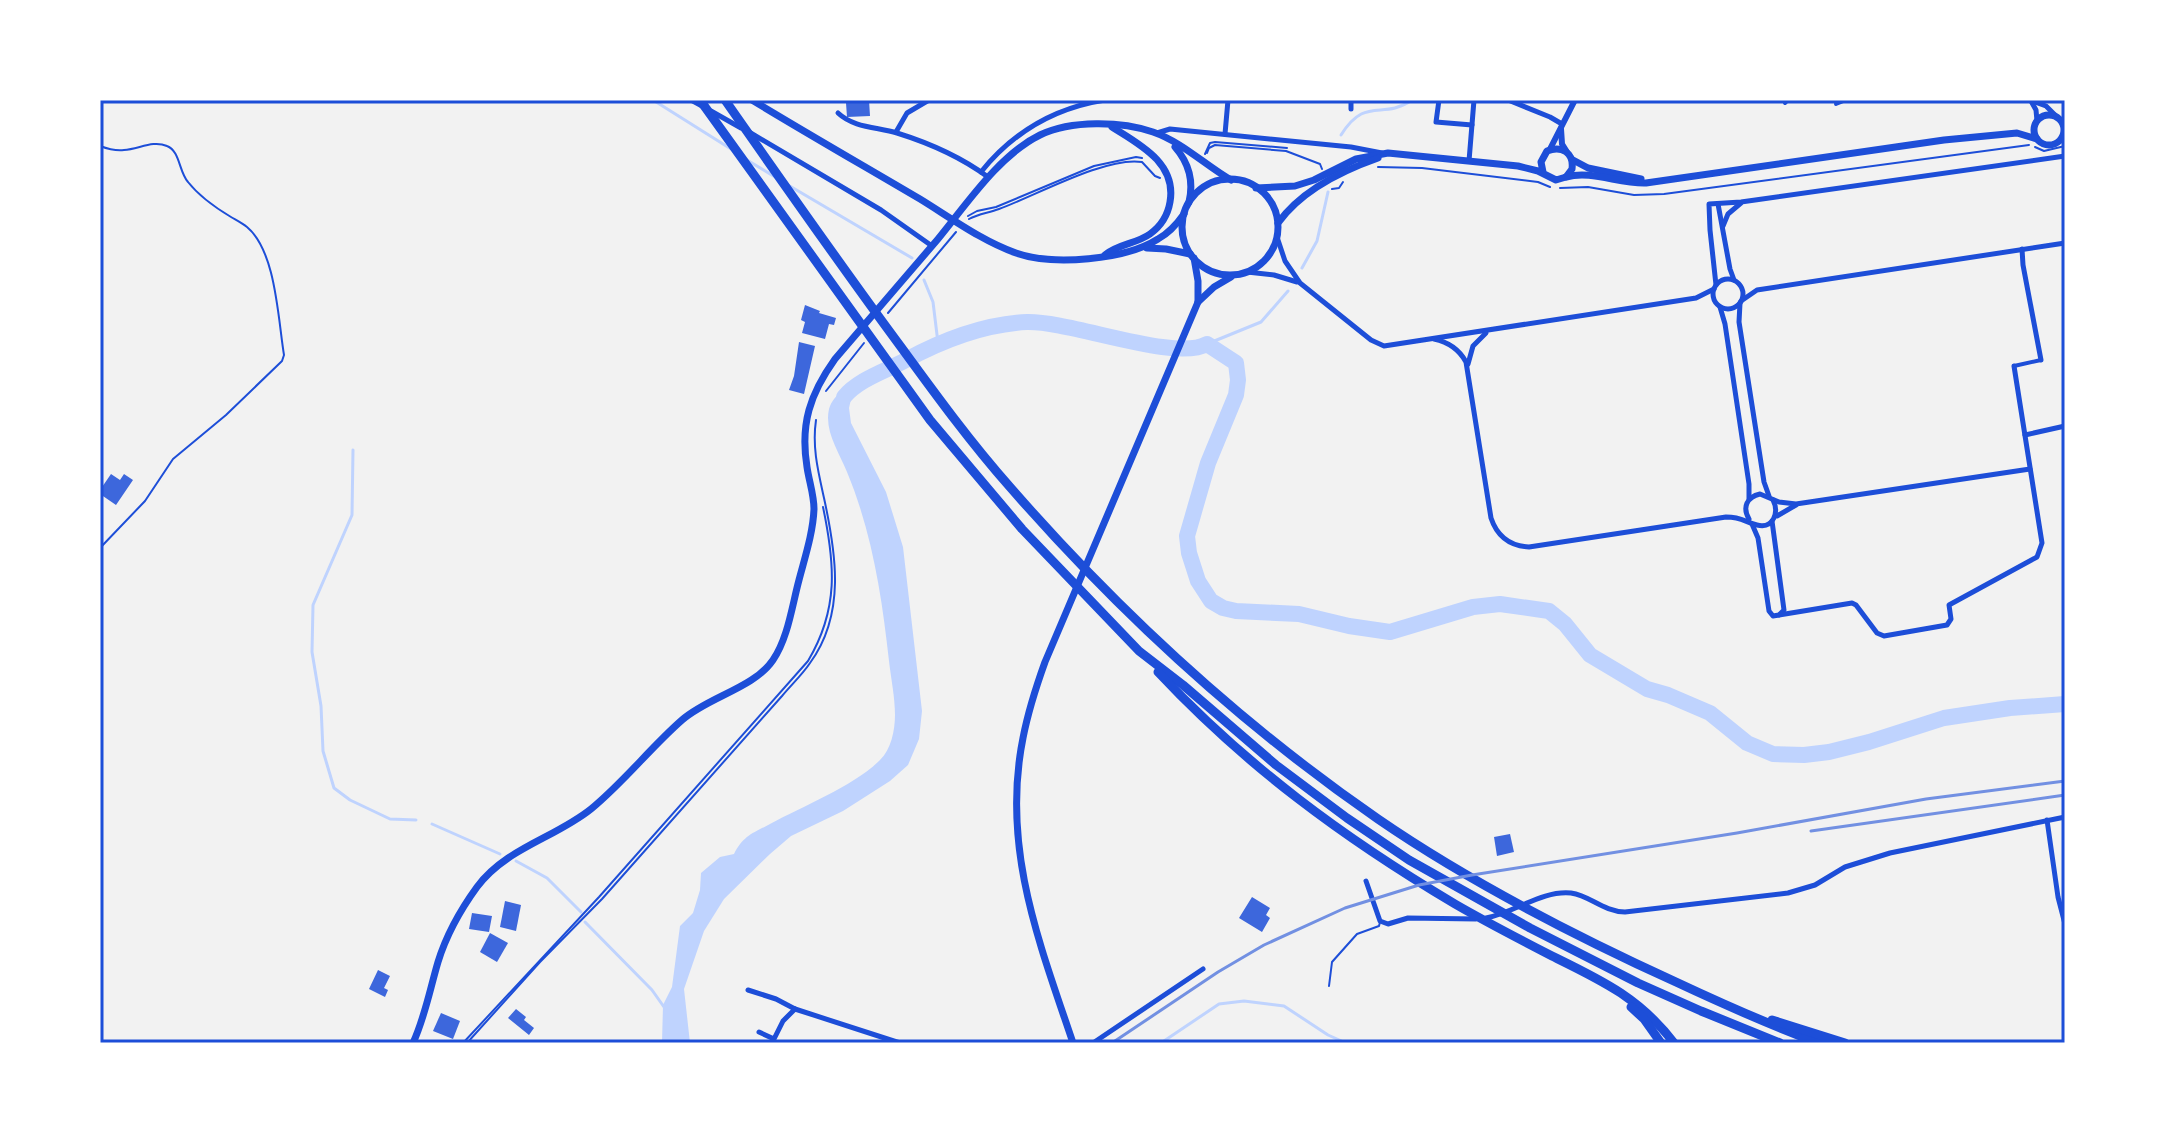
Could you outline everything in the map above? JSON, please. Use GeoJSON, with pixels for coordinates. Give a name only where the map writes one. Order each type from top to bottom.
{"type":"FeatureCollection","features":[{"type":"Feature","properties":{"kind":"highway"},"geometry":{"type":"LineString","coordinates":[[700,100],[930,420],[1022,529],[1196,712],[1339,831],[1411,877],[1523,941],[1602,980],[1658,1022],[1674,1043]]}},
{"type":"Feature","properties":{"kind":"highway"},"geometry":{"type":"LineString","coordinates":[[725,100],[943,404],[1008,485],[1129,614],[1193,673],[1282,748],[1356,803],[1447,864],[1566,930],[1778,1028],[1819,1043]]}},
{"type":"Feature","properties":{"kind":"highway"},"geometry":{"type":"LineString","coordinates":[[1139,651],[1276,765],[1409,860],[1530,928],[1651,988],[1780,1043]]}},
{"type":"Feature","properties":{"kind":"highway"},"geometry":{"type":"LineString","coordinates":[[1551,955],[1617,996],[1644,1019],[1661,1043]]}},
{"type":"Feature","properties":{"kind":"highway"},"geometry":{"type":"LineString","coordinates":[[1734,1008],[1845,1043]]}},
{"type":"Feature","properties":{"kind":"main road"},"geometry":{"type":"LineString","coordinates":[[752,100],[976,233],[1017,253],[1037,258],[1057,261],[1103,257],[1141,248],[1166,249],[1192,256],[1208,270],[1233,275],[1247,272],[1267,258],[1277,237],[1278,223],[1269,200],[1256,188],[1231,180],[1207,185],[1165,234],[1141,248]]}},
{"type":"Feature","properties":{"kind":"main road"},"geometry":{"type":"LineString","coordinates":[[1278,223],[1301,197],[1343,165],[1358,158],[1383,154],[1518,166],[1543,172],[1552,179],[1581,174],[1628,183],[1655,182],[1944,140],[2017,133],[2050,144],[2063,142],[2062,124],[2049,115],[2017,133]]}},
{"type":"Feature","properties":{"kind":"main road"},"geometry":{"type":"LineString","coordinates":[[2036,122],[2034,131],[2037,139]]}},
{"type":"Feature","properties":{"kind":"main road"},"geometry":{"type":"LineString","coordinates":[[413,1043],[422,1024],[446,942],[472,894],[489,872],[514,854],[580,817],[605,797],[686,717],[707,702],[751,680],[773,661],[788,623],[812,526],[813,500],[805,447],[810,404],[835,359],[989,177],[1017,150],[1041,134],[1067,126],[1110,125],[1159,134],[1231,180]]}},
{"type":"Feature","properties":{"kind":"main road"},"geometry":{"type":"LineString","coordinates":[[1103,257],[1113,248],[1143,238],[1160,224],[1169,204],[1171,190],[1168,176],[1155,157],[1110,125]]}},
{"type":"Feature","properties":{"kind":"main road"},"geometry":{"type":"LineString","coordinates":[[1159,134],[1187,163],[1191,187],[1189,204]]}},
{"type":"Feature","properties":{"kind":"main road"},"geometry":{"type":"LineString","coordinates":[[1518,166],[1559,148],[1588,168],[1655,182]]}},
{"type":"Feature","properties":{"kind":"main road"},"geometry":{"type":"LineString","coordinates":[[1543,172],[1541,162],[1547,152]]}},
{"type":"Feature","properties":{"kind":"main road"},"geometry":{"type":"LineString","coordinates":[[1256,188],[1295,186],[1326,178],[1342,178],[1372,160],[1400,154]]}},
{"type":"Feature","properties":{"kind":"main road"},"geometry":{"type":"LineString","coordinates":[[1566,177],[1572,169],[1570,156]]}},
{"type":"Feature","properties":{"kind":"main road"},"geometry":{"type":"LineString","coordinates":[[1073,1043],[1030,910],[1019,851],[1018,777],[1029,715],[1045,662],[1198,302],[1198,281],[1183,235],[1184,214]]}},
{"type":"Feature","properties":{"kind":"main road"},"geometry":{"type":"LineString","coordinates":[[1198,302],[1233,275]]}},
{"type":"Feature","properties":{"kind":"street"},"geometry":{"type":"LineString","coordinates":[[691,100],[881,210],[932,246]]}},
{"type":"Feature","properties":{"kind":"street"},"geometry":{"type":"LineString","coordinates":[[896,132],[907,113],[929,100]]}},
{"type":"Feature","properties":{"kind":"street"},"geometry":{"type":"LineString","coordinates":[[981,172],[1021,132],[1083,104],[1105,100]]}},
{"type":"Feature","properties":{"kind":"street"},"geometry":{"type":"LineString","coordinates":[[1225,134],[1228,100]]}},
{"type":"Feature","properties":{"kind":"street"},"geometry":{"type":"LineString","coordinates":[[1351,100],[1351,109]]}},
{"type":"Feature","properties":{"kind":"street"},"geometry":{"type":"LineString","coordinates":[[1439,100],[1436,122],[1472,125]]}},
{"type":"Feature","properties":{"kind":"street"},"geometry":{"type":"LineString","coordinates":[[1469,161],[1474,100]]}},
{"type":"Feature","properties":{"kind":"street"},"geometry":{"type":"LineString","coordinates":[[1508,100],[1562,124]]}},
{"type":"Feature","properties":{"kind":"street"},"geometry":{"type":"LineString","coordinates":[[1547,152],[1575,100]]}},
{"type":"Feature","properties":{"kind":"street"},"geometry":{"type":"LineString","coordinates":[[1836,104],[1846,100]]}},
{"type":"Feature","properties":{"kind":"street"},"geometry":{"type":"LineString","coordinates":[[2030,100],[2036,110],[2036,122]]}},
{"type":"Feature","properties":{"kind":"street"},"geometry":{"type":"LineString","coordinates":[[2030,100],[2046,106],[2062,124]]}},
{"type":"Feature","properties":{"kind":"street"},"geometry":{"type":"LineString","coordinates":[[838,113],[847,121],[896,132],[946,151],[989,177]]}},
{"type":"Feature","properties":{"kind":"street"},"geometry":{"type":"LineString","coordinates":[[1562,124],[1560,136],[1570,156]]}},
{"type":"Feature","properties":{"kind":"street"},"geometry":{"type":"LineString","coordinates":[[1159,134],[1168,129],[1184,130],[1351,147],[1383,154]]}},
{"type":"Feature","properties":{"kind":"street"},"geometry":{"type":"LineString","coordinates":[[1337,146],[1347,155],[1343,165]]}},
{"type":"Feature","properties":{"kind":"street"},"geometry":{"type":"LineString","coordinates":[[1342,178],[1358,158],[1351,147]]}},
{"type":"Feature","properties":{"kind":"street"},"geometry":{"type":"LineString","coordinates":[[2022,249],[2041,360],[2014,366],[2042,543],[2039,555],[1949,605],[1951,619],[1947,625],[1884,636],[1877,633],[1852,603],[1773,616],[1769,611],[1758,538],[1745,510],[1749,484],[1725,324],[1713,297],[1715,287],[1709,204],[2065,156]]}},
{"type":"Feature","properties":{"kind":"street"},"geometry":{"type":"LineString","coordinates":[[1723,233],[1728,214],[1741,202]]}},
{"type":"Feature","properties":{"kind":"street"},"geometry":{"type":"LineString","coordinates":[[1717,204],[1730,269],[1742,291],[1739,322],[1764,482],[1777,509],[1773,520],[1784,610],[1779,615]]}},
{"type":"Feature","properties":{"kind":"street"},"geometry":{"type":"LineString","coordinates":[[1720,307],[1732,309],[1757,290],[2063,243],[2065,232]]}},
{"type":"Feature","properties":{"kind":"street"},"geometry":{"type":"LineString","coordinates":[[1277,237],[1285,261],[1300,283],[1379,345],[1389,346],[1696,298],[1725,280],[1757,290]]}},
{"type":"Feature","properties":{"kind":"street"},"geometry":{"type":"LineString","coordinates":[[1247,272],[1274,275],[1300,283]]}},
{"type":"Feature","properties":{"kind":"street"},"geometry":{"type":"LineString","coordinates":[[1490,330],[1473,346],[1468,367],[1491,518],[1496,530],[1510,543],[1529,547],[1726,517],[1760,526],[1796,504]]}},
{"type":"Feature","properties":{"kind":"street"},"geometry":{"type":"LineString","coordinates":[[1434,339],[1455,348],[1468,367]]}},
{"type":"Feature","properties":{"kind":"street"},"geometry":{"type":"LineString","coordinates":[[2025,435],[2065,426]]}},
{"type":"Feature","properties":{"kind":"street"},"geometry":{"type":"LineString","coordinates":[[1748,500],[1760,494],[1796,504],[2030,469]]}},
{"type":"Feature","properties":{"kind":"street"},"geometry":{"type":"LineString","coordinates":[[1366,881],[1380,921],[1388,924],[1408,918],[1488,918],[1511,912],[1547,896],[1565,893],[1580,895],[1607,909],[1625,912],[1771,896],[1811,887],[1845,867],[1890,853],[2065,817]]}},
{"type":"Feature","properties":{"kind":"street"},"geometry":{"type":"LineString","coordinates":[[2047,820],[2065,924]]}},
{"type":"Feature","properties":{"kind":"street"},"geometry":{"type":"LineString","coordinates":[[1093,1043],[1203,969]]}},
{"type":"Feature","properties":{"kind":"street"},"geometry":{"type":"LineString","coordinates":[[748,990],[795,1009],[900,1043]]}},
{"type":"Feature","properties":{"kind":"street"},"geometry":{"type":"LineString","coordinates":[[759,1032],[774,1039],[783,1021],[795,1009]]}},
{"type":"Feature","properties":{"kind":"lane"},"geometry":{"type":"LineString","coordinates":[[100,146],[124,150],[163,144],[172,148],[189,184],[211,204],[246,225],[256,236],[270,266],[284,355],[282,361],[226,415],[173,459],[145,501],[100,548]]}},
{"type":"Feature","properties":{"kind":"lane"},"geometry":{"type":"LineString","coordinates":[[1329,986],[1332,962],[1357,934],[1379,926],[1380,921]]}},
{"type":"Feature","properties":{"kind":"path"},"geometry":{"type":"LineString","coordinates":[[1202,162],[1207,147],[1215,142],[1289,149]]}},
{"type":"Feature","properties":{"kind":"path"},"geometry":{"type":"LineString","coordinates":[[1377,167],[1422,168],[1538,182],[1555,188],[1588,187],[1634,195],[1664,194],[1990,149],[2029,145],[2044,151],[2063,142]]}},
{"type":"Feature","properties":{"kind":"path"},"geometry":{"type":"LineString","coordinates":[[1202,162],[1211,145],[1286,151],[1320,164],[1334,189],[1339,188],[1342,178]]}},
{"type":"Feature","properties":{"kind":"path"},"geometry":{"type":"LineString","coordinates":[[966,219],[977,211],[996,207],[1094,166],[1136,157],[1149,162],[1160,175],[1168,176]]}},
{"type":"Feature","properties":{"kind":"path"},"geometry":{"type":"LineString","coordinates":[[885,315],[956,231]]}},
{"type":"Feature","properties":{"kind":"path"},"geometry":{"type":"LineString","coordinates":[[823,392],[864,340]]}},
{"type":"Feature","properties":{"kind":"path"},"geometry":{"type":"LineString","coordinates":[[465,1043],[780,694],[818,645],[830,605],[833,566],[812,453],[814,419]]}},
{"type":"Feature","properties":{"kind":"water"},"geometry":{"type":"Polygon","coordinates":[[[860,383],[852,395],[849,408],[851,423],[886,492],[903,547],[922,711],[919,739],[908,765],[890,781],[843,811],[791,836],[724,899],[704,931],[684,989],[690,1043],[662,1043],[663,1005],[672,987],[680,926],[693,913],[701,873],[720,857],[734,854],[741,843],[754,833],[828,795],[869,769],[884,756],[892,739],[894,702],[875,565],[856,495],[833,441],[828,417],[834,399],[860,383]]]}},
{"type":"Feature","properties":{"kind":"building"},"geometry":{"type":"Polygon","coordinates":[[[839,100],[869,100],[870,116],[847,117],[846,103],[839,100]]]}},
{"type":"Feature","properties":{"kind":"building"},"geometry":{"type":"Polygon","coordinates":[[[805,305],[836,318],[834,325],[829,324],[825,339],[802,333],[805,305]]]}},
{"type":"Feature","properties":{"kind":"building"},"geometry":{"type":"Polygon","coordinates":[[[799,342],[815,346],[804,394],[789,390],[799,342]]]}},
{"type":"Feature","properties":{"kind":"building"},"geometry":{"type":"Polygon","coordinates":[[[111,474],[120,480],[124,474],[133,480],[116,505],[100,494],[111,474]]]}},
{"type":"Feature","properties":{"kind":"building"},"geometry":{"type":"Polygon","coordinates":[[[1510,834],[1514,852],[1497,856],[1494,837],[1510,834]]]}},
{"type":"Feature","properties":{"kind":"building"},"geometry":{"type":"Polygon","coordinates":[[[1252,897],[1270,908],[1266,915],[1270,918],[1262,932],[1239,918],[1252,897]]]}},
{"type":"Feature","properties":{"kind":"building"},"geometry":{"type":"Polygon","coordinates":[[[505,901],[521,905],[516,931],[500,927],[505,901]]]}},
{"type":"Feature","properties":{"kind":"building"},"geometry":{"type":"Polygon","coordinates":[[[472,913],[492,916],[489,932],[469,929],[472,913]]]}},
{"type":"Feature","properties":{"kind":"building"},"geometry":{"type":"Polygon","coordinates":[[[490,933],[508,943],[497,962],[480,952],[490,933]]]}},
{"type":"Feature","properties":{"kind":"building"},"geometry":{"type":"Polygon","coordinates":[[[378,970],[390,976],[384,988],[388,990],[385,997],[369,989],[378,970]]]}},
{"type":"Feature","properties":{"kind":"building"},"geometry":{"type":"Polygon","coordinates":[[[516,1009],[534,1028],[529,1035],[508,1018],[516,1009]]]}},
{"type":"Feature","properties":{"kind":"building"},"geometry":{"type":"Polygon","coordinates":[[[441,1013],[460,1021],[453,1039],[433,1031],[441,1013]]]}},
{"type":"Feature","properties":{"kind":"waterway"},"geometry":{"type":"LineString","coordinates":[[653,100],[731,149]]}},
{"type":"Feature","properties":{"kind":"waterway"},"geometry":{"type":"LineString","coordinates":[[1341,135],[1358,116],[1392,109],[1412,100]]}},
{"type":"Feature","properties":{"kind":"waterway"},"geometry":{"type":"LineString","coordinates":[[747,160],[775,177]]}},
{"type":"Feature","properties":{"kind":"waterway"},"geometry":{"type":"LineString","coordinates":[[788,185],[912,258]]}},
{"type":"Feature","properties":{"kind":"waterway"},"geometry":{"type":"LineString","coordinates":[[1302,268],[1317,241],[1328,192]]}},
{"type":"Feature","properties":{"kind":"waterway"},"geometry":{"type":"LineString","coordinates":[[924,280],[933,302],[938,343]]}},
{"type":"Feature","properties":{"kind":"waterway"},"geometry":{"type":"LineString","coordinates":[[1207,344],[1261,322],[1288,291]]}},
{"type":"Feature","properties":{"kind":"waterway"},"geometry":{"type":"LineString","coordinates":[[844,397],[865,380],[935,346],[965,334],[1011,323],[1046,323],[1172,348],[1207,344],[1236,363],[1238,380],[1236,395],[1208,463],[1187,536],[1198,581],[1211,601],[1223,608],[1299,614],[1390,632],[1473,607],[1500,604],[1549,611],[1565,624],[1590,655],[1647,689],[1710,713],[1747,743],[1773,754],[1829,752],[1944,718],[2065,704]]}},
{"type":"Feature","properties":{"kind":"waterway"},"geometry":{"type":"LineString","coordinates":[[353,450],[352,515],[313,605],[312,652],[321,706],[323,751],[334,788],[350,800],[390,819],[416,820]]}},
{"type":"Feature","properties":{"kind":"waterway"},"geometry":{"type":"LineString","coordinates":[[432,824],[500,854]]}},
{"type":"Feature","properties":{"kind":"waterway"},"geometry":{"type":"LineString","coordinates":[[516,861],[547,878],[581,912]]}},
{"type":"Feature","properties":{"kind":"waterway"},"geometry":{"type":"LineString","coordinates":[[585,922],[652,990],[664,1007]]}},
{"type":"Feature","properties":{"kind":"waterway"},"geometry":{"type":"LineString","coordinates":[[1161,1043],[1219,1004],[1244,1001],[1284,1006],[1346,1043]]}},
{"type":"Feature","properties":{"kind":"railway"},"geometry":{"type":"LineString","coordinates":[[1112,1043],[1264,945],[1345,908],[1419,885],[1926,799],[2065,781]]}},
{"type":"Feature","properties":{"kind":"railway"},"geometry":{"type":"LineString","coordinates":[[1811,831],[2065,795]]}}]}
